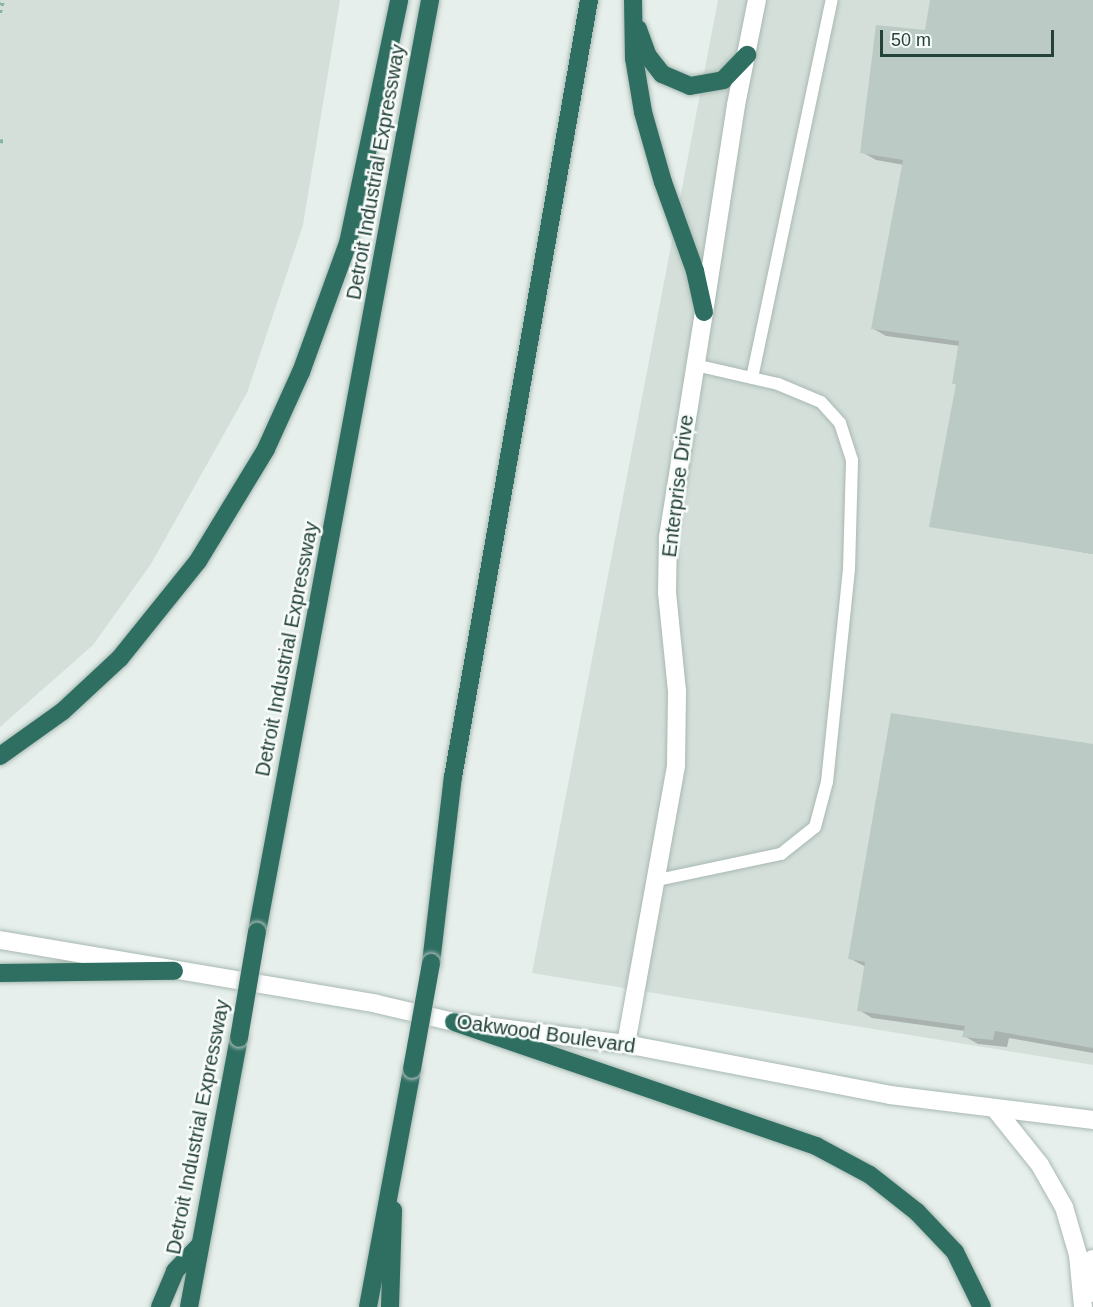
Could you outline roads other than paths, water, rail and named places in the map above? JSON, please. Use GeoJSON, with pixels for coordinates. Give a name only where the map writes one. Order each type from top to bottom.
{"type":"FeatureCollection","features":[{"type":"Feature","properties":{"kind":"highway"},"geometry":{"type":"LineString","coordinates":[[0,756],[63,711],[120,658],[198,561],[266,449],[301,372],[348,243],[399,0]]}},
{"type":"Feature","properties":{"kind":"highway","name":"Detroit Industrial Expressway"},"geometry":{"type":"LineString","coordinates":[[189,1307],[198,1246],[239,1038],[430,0]]}},
{"type":"Feature","properties":{"kind":"highway"},"geometry":{"type":"LineString","coordinates":[[368,1307],[431,963],[453,777],[589,0]]}},
{"type":"Feature","properties":{"kind":"highway"},"geometry":{"type":"LineString","coordinates":[[633,2],[648,56],[662,74],[678,83],[713,84],[733,73],[747,55]]}},
{"type":"Feature","properties":{"kind":"highway"},"geometry":{"type":"LineString","coordinates":[[633,2],[634,58],[643,112],[663,182],[695,271],[704,312]]}},
{"type":"Feature","properties":{"kind":"highway"},"geometry":{"type":"LineString","coordinates":[[0,973],[174,971]]}},
{"type":"Feature","properties":{"kind":"highway"},"geometry":{"type":"LineString","coordinates":[[454,1022],[816,1146],[870,1175],[917,1212],[955,1252],[982,1307]]}},
{"type":"Feature","properties":{"kind":"highway"},"geometry":{"type":"LineString","coordinates":[[390,1307],[394,1273],[393,1169]]}},
{"type":"Feature","properties":{"kind":"highway"},"geometry":{"type":"LineString","coordinates":[[160,1307],[175,1271],[198,1246]]}},
{"type":"Feature","properties":{"kind":"main road","name":"Enterprise Drive"},"geometry":{"type":"LineString","coordinates":[[626,1044],[653,881],[669,813],[678,728],[667,593],[668,537],[757,0]]}},
{"type":"Feature","properties":{"kind":"main road","name":"Oakwood Boulevard"},"geometry":{"type":"LineString","coordinates":[[0,940],[377,1004],[454,1022],[626,1044],[890,1095],[996,1110],[1093,1120]]}},
{"type":"Feature","properties":{"kind":"main road"},"geometry":{"type":"LineString","coordinates":[[996,1110],[1040,1165],[1064,1207],[1078,1255],[1083,1307]]}},
{"type":"Feature","properties":{"kind":"main road"},"geometry":{"type":"LineString","coordinates":[[1090,1307],[1093,1259]]}},
{"type":"Feature","properties":{"kind":"lane"},"geometry":{"type":"LineString","coordinates":[[752,378],[832,0]]}},
{"type":"Feature","properties":{"kind":"lane"},"geometry":{"type":"LineString","coordinates":[[653,881],[781,854],[815,827],[827,782],[849,569],[852,460],[840,423],[821,402],[752,378],[695,364]]}}]}
